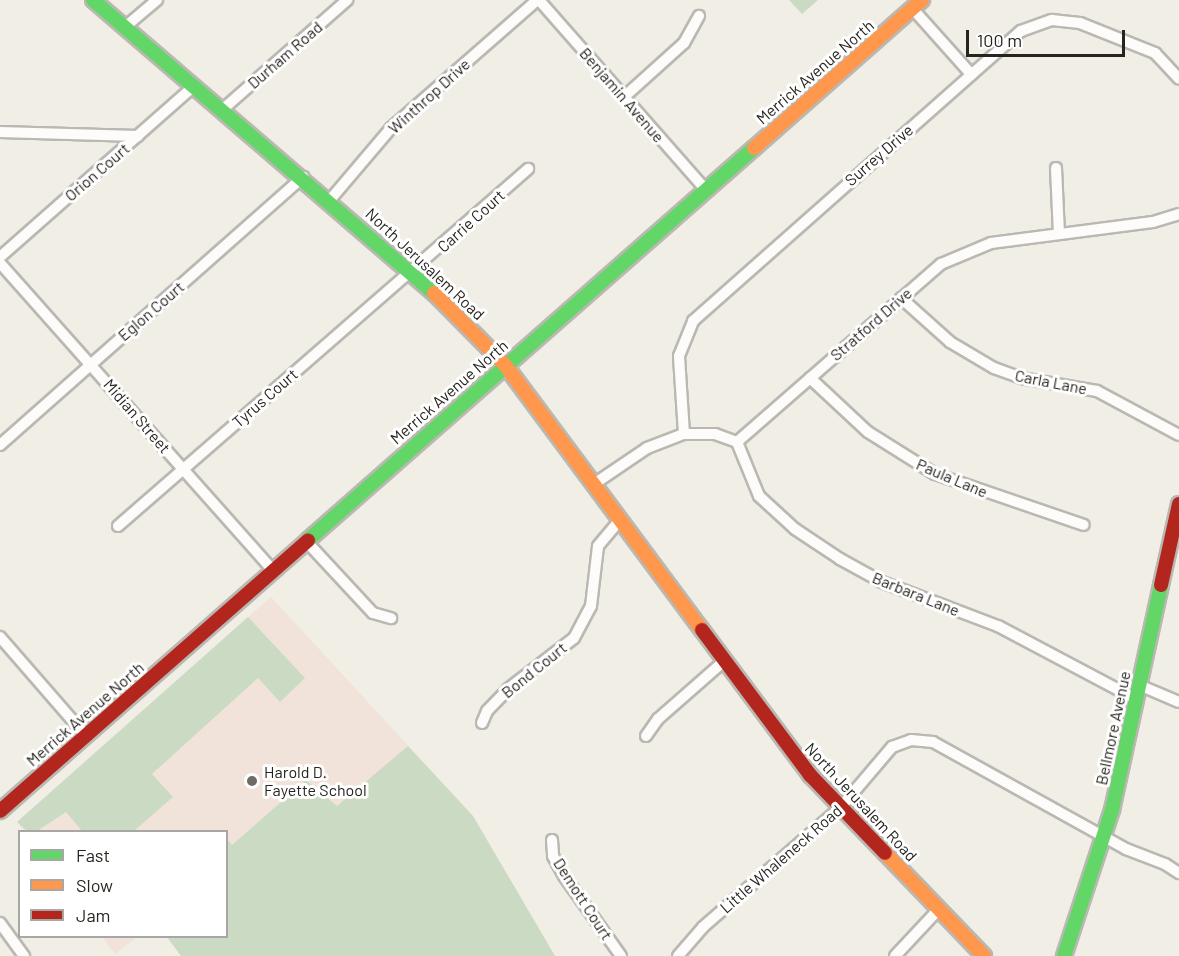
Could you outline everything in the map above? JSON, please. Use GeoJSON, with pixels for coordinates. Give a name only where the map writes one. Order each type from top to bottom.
{"type":"FeatureCollection","features":[{"type":"Feature","properties":{"kind":"main road","name":"North Jerusalem Road"},"geometry":{"type":"LineString","coordinates":[[93,0],[411,270],[505,364],[810,775],[984,956]]}},
{"type":"Feature","properties":{"kind":"main road","name":"Merrick Avenue North"},"geometry":{"type":"LineString","coordinates":[[0,811],[505,364],[917,4]]}},
{"type":"Feature","properties":{"kind":"main road","name":"Bellmore Avenue"},"geometry":{"type":"LineString","coordinates":[[1064,956],[1103,836],[1138,692],[1179,504]]}},
{"type":"Feature","properties":{"kind":"street"},"geometry":{"type":"LineString","coordinates":[[125,27],[157,0]]}},
{"type":"Feature","properties":{"kind":"street","name":"Durham Road"},"geometry":{"type":"LineString","coordinates":[[222,110],[347,0]]}},
{"type":"Feature","properties":{"kind":"street","name":"Benjamin Avenue"},"geometry":{"type":"LineString","coordinates":[[538,0],[706,190]]}},
{"type":"Feature","properties":{"kind":"street","name":"Winthrop Drive"},"geometry":{"type":"LineString","coordinates":[[330,200],[391,128],[538,0]]}},
{"type":"Feature","properties":{"kind":"street"},"geometry":{"type":"LineString","coordinates":[[917,4],[971,74]]}},
{"type":"Feature","properties":{"kind":"street"},"geometry":{"type":"LineString","coordinates":[[624,97],[684,43],[699,16]]}},
{"type":"Feature","properties":{"kind":"street","name":"Surrey Drive"},"geometry":{"type":"LineString","coordinates":[[684,434],[679,356],[693,321],[1021,31],[1038,23],[1060,20],[1080,23],[1142,46],[1173,68],[1179,80]]}},
{"type":"Feature","properties":{"kind":"street","name":"Orion Court"},"geometry":{"type":"LineString","coordinates":[[1,257],[194,86]]}},
{"type":"Feature","properties":{"kind":"street"},"geometry":{"type":"LineString","coordinates":[[0,132],[138,136]]}},
{"type":"Feature","properties":{"kind":"street"},"geometry":{"type":"LineString","coordinates":[[1056,168],[1059,233]]}},
{"type":"Feature","properties":{"kind":"street","name":"Carrie Court"},"geometry":{"type":"LineString","coordinates":[[411,270],[427,261],[528,170]]}},
{"type":"Feature","properties":{"kind":"street","name":"Eglon Court"},"geometry":{"type":"LineString","coordinates":[[0,445],[303,177]]}},
{"type":"Feature","properties":{"kind":"street","name":"Stratford Drive"},"geometry":{"type":"LineString","coordinates":[[737,442],[941,264],[969,250],[1059,233],[1153,222],[1179,214]]}},
{"type":"Feature","properties":{"kind":"street","name":"Midian Street"},"geometry":{"type":"LineString","coordinates":[[1,257],[91,364],[273,570]]}},
{"type":"Feature","properties":{"kind":"street","name":"Tyrus Court"},"geometry":{"type":"LineString","coordinates":[[118,526],[411,270]]}},
{"type":"Feature","properties":{"kind":"street","name":"Carla Lane"},"geometry":{"type":"LineString","coordinates":[[901,298],[950,342],[994,368],[1021,378],[1097,391],[1179,435]]}},
{"type":"Feature","properties":{"kind":"street","name":"Paula Lane"},"geometry":{"type":"LineString","coordinates":[[810,378],[868,432],[935,474],[1084,525]]}},
{"type":"Feature","properties":{"kind":"street"},"geometry":{"type":"LineString","coordinates":[[594,484],[647,448],[684,434],[715,434],[737,442]]}},
{"type":"Feature","properties":{"kind":"street","name":"Barbara Lane"},"geometry":{"type":"LineString","coordinates":[[737,442],[759,496],[795,529],[840,559],[891,586],[998,626],[1138,692],[1179,702]]}},
{"type":"Feature","properties":{"kind":"street","name":"Bond Court"},"geometry":{"type":"LineString","coordinates":[[482,723],[487,711],[508,689],[574,638],[591,606],[598,546],[620,520]]}},
{"type":"Feature","properties":{"kind":"street"},"geometry":{"type":"LineString","coordinates":[[306,541],[373,613],[391,618]]}},
{"type":"Feature","properties":{"kind":"street"},"geometry":{"type":"LineString","coordinates":[[0,637],[86,736]]}},
{"type":"Feature","properties":{"kind":"street"},"geometry":{"type":"LineString","coordinates":[[646,736],[658,719],[724,661]]}},
{"type":"Feature","properties":{"kind":"street","name":"Little Whaleneck Road"},"geometry":{"type":"LineString","coordinates":[[678,956],[703,927],[841,807],[878,769],[892,747],[911,740],[933,742],[1103,836],[1179,873]]}},
{"type":"Feature","properties":{"kind":"street","name":"Demott Court"},"geometry":{"type":"LineString","coordinates":[[552,840],[553,856],[564,876],[621,956]]}},
{"type":"Feature","properties":{"kind":"street"},"geometry":{"type":"LineString","coordinates":[[895,956],[938,910]]}},
{"type":"Feature","properties":{"kind":"street"},"geometry":{"type":"LineString","coordinates":[[0,923],[24,956]]}},
{"type":"Feature","properties":{"kind":"shaded area","name":"Harold D. Fayette School"},"geometry":{"type":"Polygon","coordinates":[[[271,597],[473,816],[555,956],[181,956],[168,938],[228,938],[228,830],[23,830],[17,822],[271,597]]]}},
{"type":"Feature","properties":{"kind":"shaded area"},"geometry":{"type":"Polygon","coordinates":[[[103,938],[136,938],[115,954],[103,938]]]}},
{"type":"Feature","properties":{"kind":"green space"},"geometry":{"type":"Polygon","coordinates":[[[789,0],[818,0],[802,14],[789,0]]]}},
{"type":"Feature","properties":{"kind":"green space"},"geometry":{"type":"Polygon","coordinates":[[[248,617],[305,678],[280,702],[258,678],[152,774],[173,797],[135,830],[81,830],[66,812],[39,830],[26,830],[17,822],[248,617]]]}},
{"type":"Feature","properties":{"kind":"green space"},"geometry":{"type":"Polygon","coordinates":[[[408,746],[473,816],[555,956],[181,956],[168,938],[228,938],[228,840],[232,845],[306,780],[337,806],[408,746]]]}},
{"type":"Feature","properties":{"kind":"traffic: fast"},"geometry":{"type":"LineString","coordinates":[[93,0],[434,293]]}},
{"type":"Feature","properties":{"kind":"traffic: fast"},"geometry":{"type":"LineString","coordinates":[[308,540],[754,148]]}},
{"type":"Feature","properties":{"kind":"traffic: fast"},"geometry":{"type":"LineString","coordinates":[[1064,956],[1112,810],[1161,585]]}},
{"type":"Feature","properties":{"kind":"traffic: slow"},"geometry":{"type":"LineString","coordinates":[[754,148],[922,0]]}},
{"type":"Feature","properties":{"kind":"traffic: slow"},"geometry":{"type":"LineString","coordinates":[[434,293],[505,365],[702,630]]}},
{"type":"Feature","properties":{"kind":"traffic: slow"},"geometry":{"type":"LineString","coordinates":[[885,853],[984,956]]}},
{"type":"Feature","properties":{"kind":"traffic: jam"},"geometry":{"type":"LineString","coordinates":[[1161,585],[1179,504]]}},
{"type":"Feature","properties":{"kind":"traffic: jam"},"geometry":{"type":"LineString","coordinates":[[0,811],[308,540]]}},
{"type":"Feature","properties":{"kind":"traffic: jam"},"geometry":{"type":"LineString","coordinates":[[702,630],[810,775],[885,853]]}},
{"type":"Feature","properties":{"kind":"place","name":"Harold D. Fayette School"},"geometry":{"type":"Point","coordinates":[252,781]}}]}
